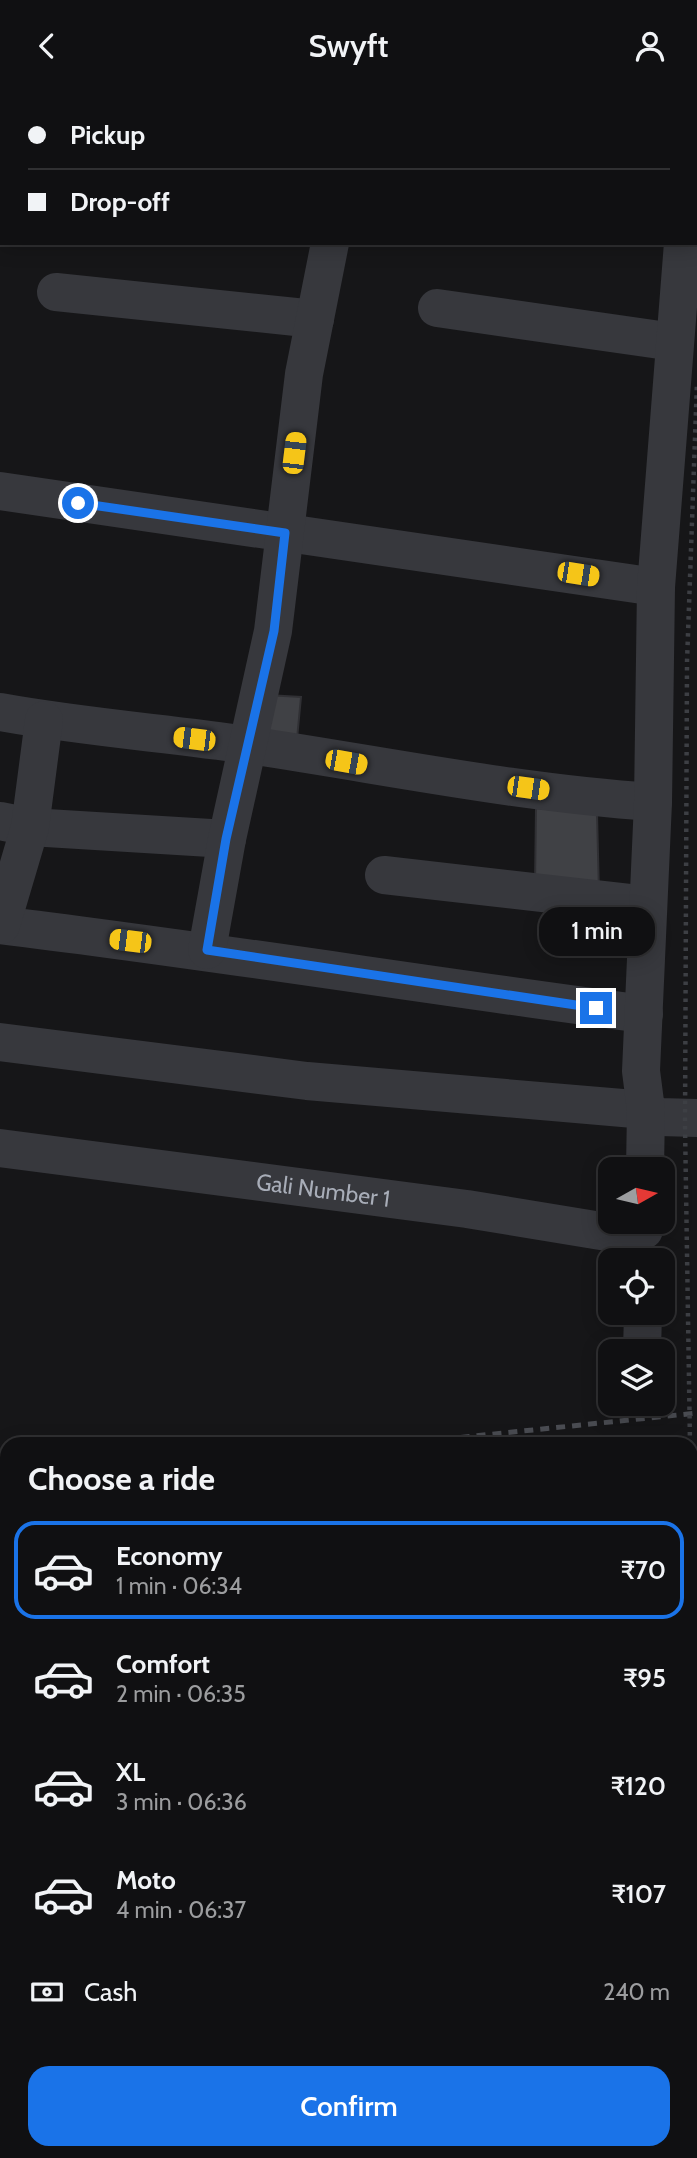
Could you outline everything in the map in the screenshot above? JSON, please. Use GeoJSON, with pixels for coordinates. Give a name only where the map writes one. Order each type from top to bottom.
{"type":"FeatureCollection","features":[{"type":"Feature","properties":{"kind":"street"},"geometry":{"type":"LineString","coordinates":[[207,950],[226,839],[274,631],[304,374],[331,245]]}},
{"type":"Feature","properties":{"kind":"street"},"geometry":{"type":"LineString","coordinates":[[645,1157],[646,1110],[641,1071],[653,802],[656,587],[683,245]]}},
{"type":"Feature","properties":{"kind":"street"},"geometry":{"type":"LineString","coordinates":[[56,292],[315,319]]}},
{"type":"Feature","properties":{"kind":"street"},"geometry":{"type":"LineString","coordinates":[[437,308],[674,342]]}},
{"type":"Feature","properties":{"kind":"street"},"geometry":{"type":"LineString","coordinates":[[0,491],[656,587]]}},
{"type":"Feature","properties":{"kind":"street"},"geometry":{"type":"LineString","coordinates":[[0,712],[44,720],[248,745],[395,770],[653,802]]}},
{"type":"Feature","properties":{"kind":"street"},"geometry":{"type":"LineString","coordinates":[[44,720],[15,824],[0,925],[207,950],[475,992],[644,1014]]}},
{"type":"Feature","properties":{"kind":"street"},"geometry":{"type":"LineString","coordinates":[[15,824],[226,839]]}},
{"type":"Feature","properties":{"kind":"street"},"geometry":{"type":"LineString","coordinates":[[384,875],[647,905]]}},
{"type":"Feature","properties":{"kind":"street"},"geometry":{"type":"LineString","coordinates":[[0,1042],[307,1081],[646,1110],[659,1117],[697,1118]]}},
{"type":"Feature","properties":{"kind":"street","name":"Gali Number 1"},"geometry":{"type":"LineString","coordinates":[[1,1152],[467,1209],[644,1237]]}},
{"type":"Feature","properties":{"kind":"path"},"geometry":{"type":"LineString","coordinates":[[690,1437],[685,1125],[687,662],[697,382]]}},
{"type":"Feature","properties":{"kind":"building"},"geometry":{"type":"Polygon","coordinates":[[[267,695],[301,697],[297,739],[264,736],[267,695]]]}},
{"type":"Feature","properties":{"kind":"building"},"geometry":{"type":"Polygon","coordinates":[[[536,808],[597,814],[599,893],[535,886],[536,808]]]}},
{"type":"Feature","properties":{"kind":"railway"},"geometry":{"type":"LineString","coordinates":[[465,1437],[697,1413]]}},
{"type":"Feature","properties":{"kind":"route"},"geometry":{"type":"LineString","coordinates":[[78,503],[285,533],[274,631],[226,839],[207,950],[596,1008]]}}]}
